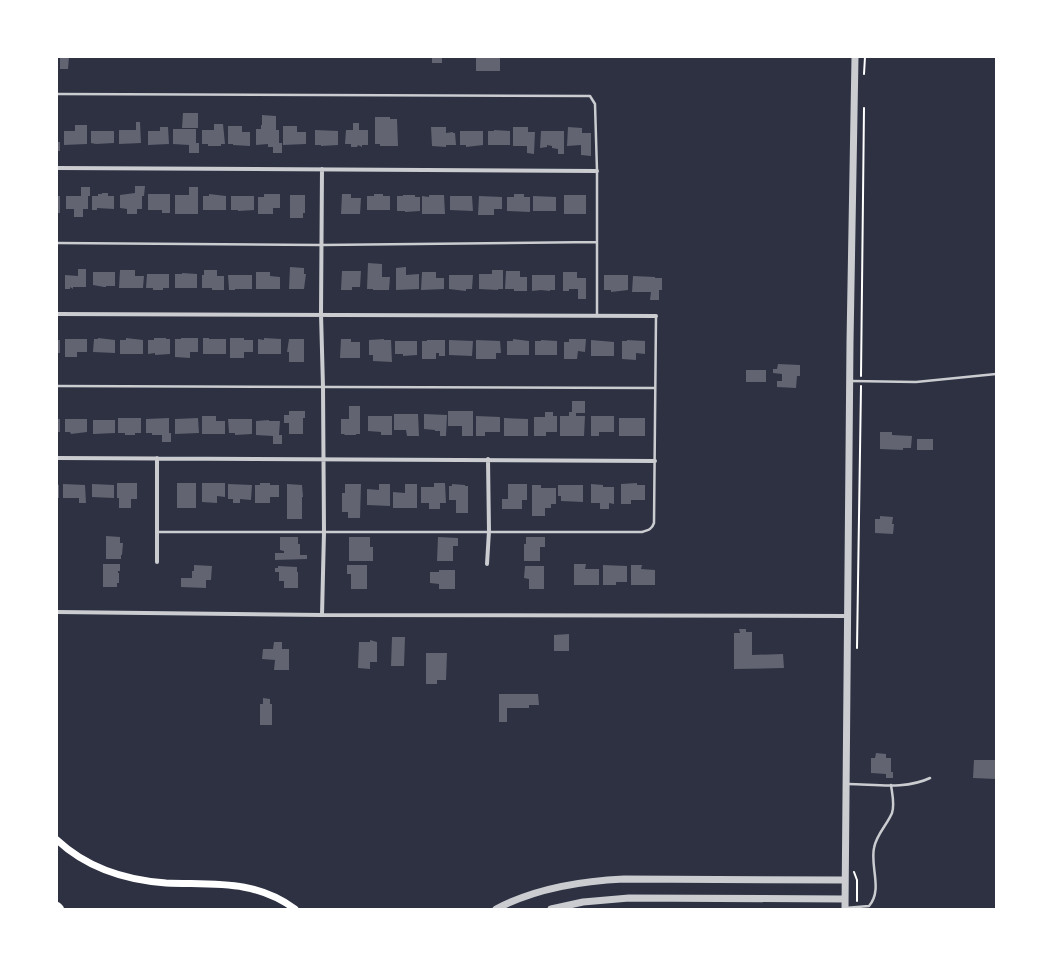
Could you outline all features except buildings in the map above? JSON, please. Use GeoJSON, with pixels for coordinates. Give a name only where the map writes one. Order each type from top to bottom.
{"type":"FeatureCollection","features":[{"type":"Feature","properties":{"kind":"main road"},"geometry":{"type":"LineString","coordinates":[[57,840],[86,862],[115,875],[159,882],[223,884],[245,887],[266,893],[287,903],[295,909]]}},
{"type":"Feature","properties":{"kind":"street"},"geometry":{"type":"LineString","coordinates":[[845,908],[844,880],[854,57]]}},
{"type":"Feature","properties":{"kind":"street"},"geometry":{"type":"LineString","coordinates":[[57,168],[597,172]]}},
{"type":"Feature","properties":{"kind":"street"},"geometry":{"type":"LineString","coordinates":[[322,169],[321,314],[324,459],[322,614]]}},
{"type":"Feature","properties":{"kind":"street"},"geometry":{"type":"LineString","coordinates":[[57,314],[656,316]]}},
{"type":"Feature","properties":{"kind":"street"},"geometry":{"type":"LineString","coordinates":[[57,458],[654,461]]}},
{"type":"Feature","properties":{"kind":"street"},"geometry":{"type":"LineString","coordinates":[[157,458],[157,562]]}},
{"type":"Feature","properties":{"kind":"street"},"geometry":{"type":"LineString","coordinates":[[487,564],[489,531],[488,459]]}},
{"type":"Feature","properties":{"kind":"street"},"geometry":{"type":"LineString","coordinates":[[57,612],[847,616]]}},
{"type":"Feature","properties":{"kind":"street"},"geometry":{"type":"LineString","coordinates":[[496,909],[542,891],[570,884],[594,881],[624,879],[844,880]]}},
{"type":"Feature","properties":{"kind":"street"},"geometry":{"type":"LineString","coordinates":[[551,909],[583,902],[629,898],[845,899]]}},
{"type":"Feature","properties":{"kind":"lane"},"geometry":{"type":"LineString","coordinates":[[57,94],[590,96],[595,104],[597,172],[597,316]]}},
{"type":"Feature","properties":{"kind":"lane"},"geometry":{"type":"LineString","coordinates":[[57,243],[321,245],[597,242]]}},
{"type":"Feature","properties":{"kind":"lane"},"geometry":{"type":"LineString","coordinates":[[157,532],[642,532],[649,530],[652,528],[654,523],[656,316]]}},
{"type":"Feature","properties":{"kind":"lane"},"geometry":{"type":"LineString","coordinates":[[850,381],[916,382],[996,374]]}},
{"type":"Feature","properties":{"kind":"lane"},"geometry":{"type":"LineString","coordinates":[[57,386],[655,388]]}},
{"type":"Feature","properties":{"kind":"lane"},"geometry":{"type":"LineString","coordinates":[[846,784],[906,785],[920,783],[930,778]]}},
{"type":"Feature","properties":{"kind":"lane"},"geometry":{"type":"LineString","coordinates":[[845,908],[869,906],[875,897],[873,864],[874,849],[878,837],[892,811],[893,797],[891,785]]}},
{"type":"Feature","properties":{"kind":"path"},"geometry":{"type":"LineString","coordinates":[[864,77],[865,57]]}},
{"type":"Feature","properties":{"kind":"path"},"geometry":{"type":"LineString","coordinates":[[857,650],[864,107]]}},
{"type":"Feature","properties":{"kind":"path"},"geometry":{"type":"LineString","coordinates":[[854,868],[858,880],[857,908]]}}]}
